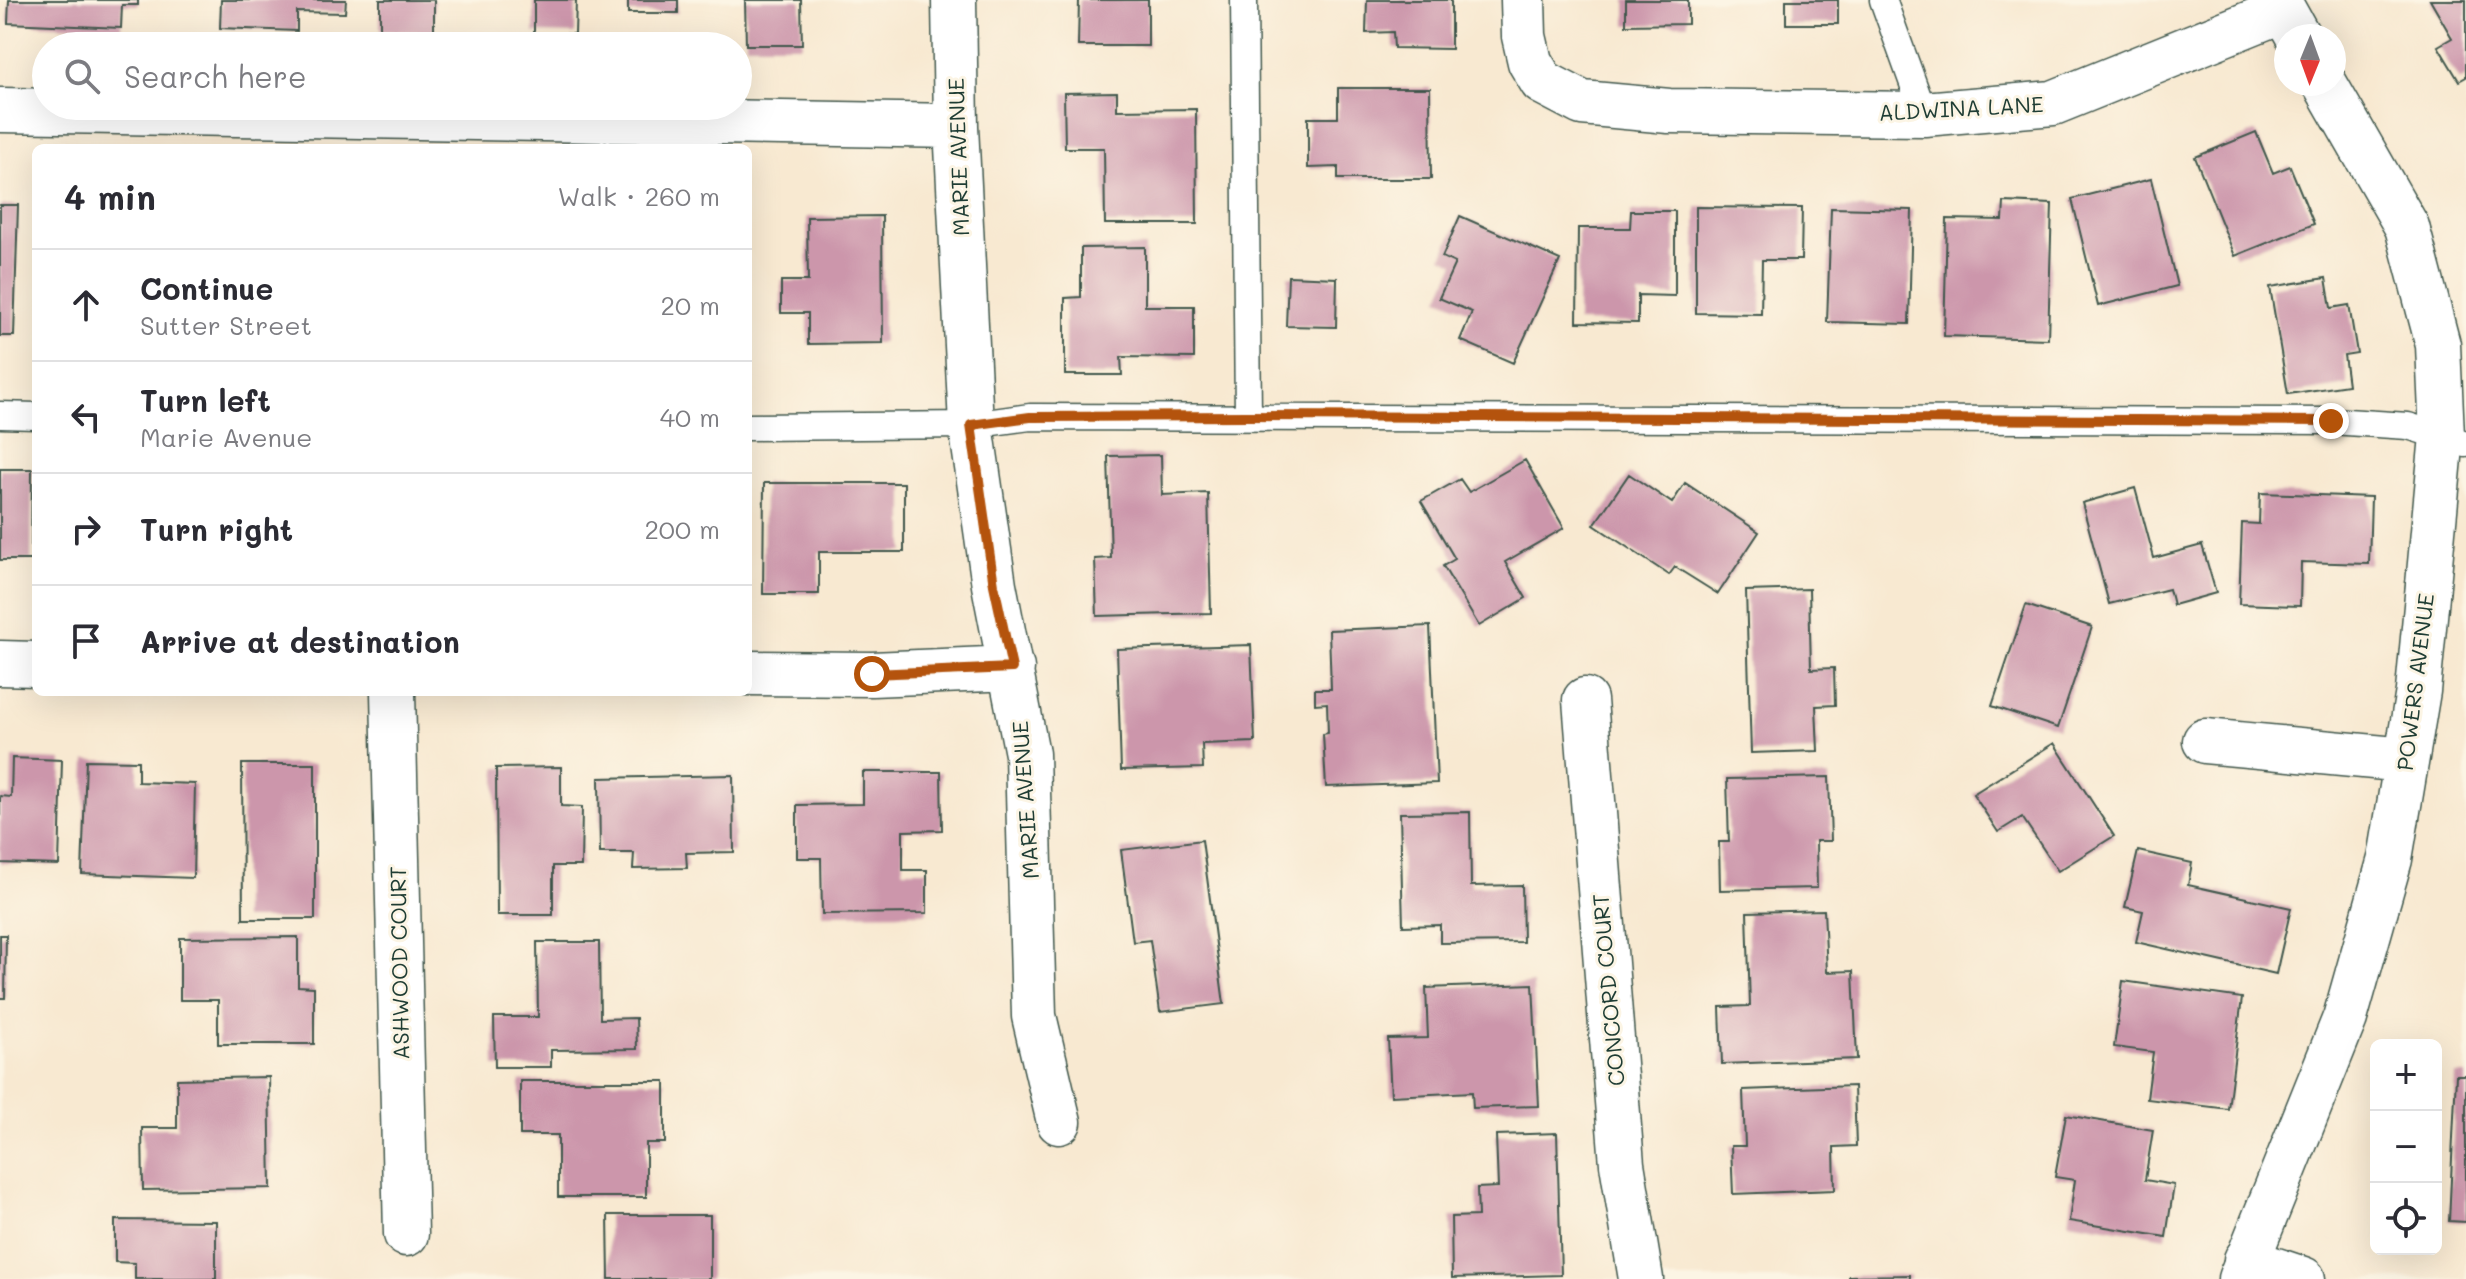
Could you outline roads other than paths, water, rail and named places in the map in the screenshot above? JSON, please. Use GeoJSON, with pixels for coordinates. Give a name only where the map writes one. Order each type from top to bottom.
{"type":"FeatureCollection","features":[{"type":"Feature","properties":{"kind":"street","name":"MARIE AVENUE"},"geometry":{"type":"LineString","coordinates":[[954,0],[956,126],[971,425],[994,585],[1027,754],[1034,1016],[1059,1122]]}},
{"type":"Feature","properties":{"kind":"street","name":"ALDWINA LANE"},"geometry":{"type":"LineString","coordinates":[[1523,0],[1524,36],[1530,62],[1542,82],[1582,103],[1669,111],[1924,114],[2053,103],[2286,15]]}},
{"type":"Feature","properties":{"kind":"street","name":"POWERS AVENUE"},"geometry":{"type":"LineString","coordinates":[[2243,1269],[2345,1018],[2390,859],[2454,440],[2438,345],[2407,227],[2332,96]]}},
{"type":"Feature","properties":{"kind":"street"},"geometry":{"type":"LineString","coordinates":[[0,110],[32,111]]}},
{"type":"Feature","properties":{"kind":"street"},"geometry":{"type":"LineString","coordinates":[[598,120],[956,126]]}},
{"type":"Feature","properties":{"kind":"street"},"geometry":{"type":"LineString","coordinates":[[0,663],[32,664]]}},
{"type":"Feature","properties":{"kind":"street"},"geometry":{"type":"LineString","coordinates":[[752,673],[872,674],[1012,668]]}},
{"type":"Feature","properties":{"kind":"street","name":"ASHWOOD COURT"},"geometry":{"type":"LineString","coordinates":[[393,696],[406,1234]]}},
{"type":"Feature","properties":{"kind":"street","name":"CONCORD COURT"},"geometry":{"type":"LineString","coordinates":[[1585,700],[1622,1164],[1641,1279]]}},
{"type":"Feature","properties":{"kind":"street"},"geometry":{"type":"LineString","coordinates":[[2205,741],[2406,760]]}},
{"type":"Feature","properties":{"kind":"street"},"geometry":{"type":"LineString","coordinates":[[2243,1269],[2303,1279]]}},
{"type":"Feature","properties":{"kind":"lane"},"geometry":{"type":"LineString","coordinates":[[1244,0],[1248,416]]}},
{"type":"Feature","properties":{"kind":"lane"},"geometry":{"type":"LineString","coordinates":[[1883,0],[1924,114]]}},
{"type":"Feature","properties":{"kind":"lane"},"geometry":{"type":"LineString","coordinates":[[0,415],[32,416]]}},
{"type":"Feature","properties":{"kind":"lane"},"geometry":{"type":"LineString","coordinates":[[752,427],[971,425],[1030,417],[1248,416],[2331,421],[2408,426],[2454,440]]}}]}
